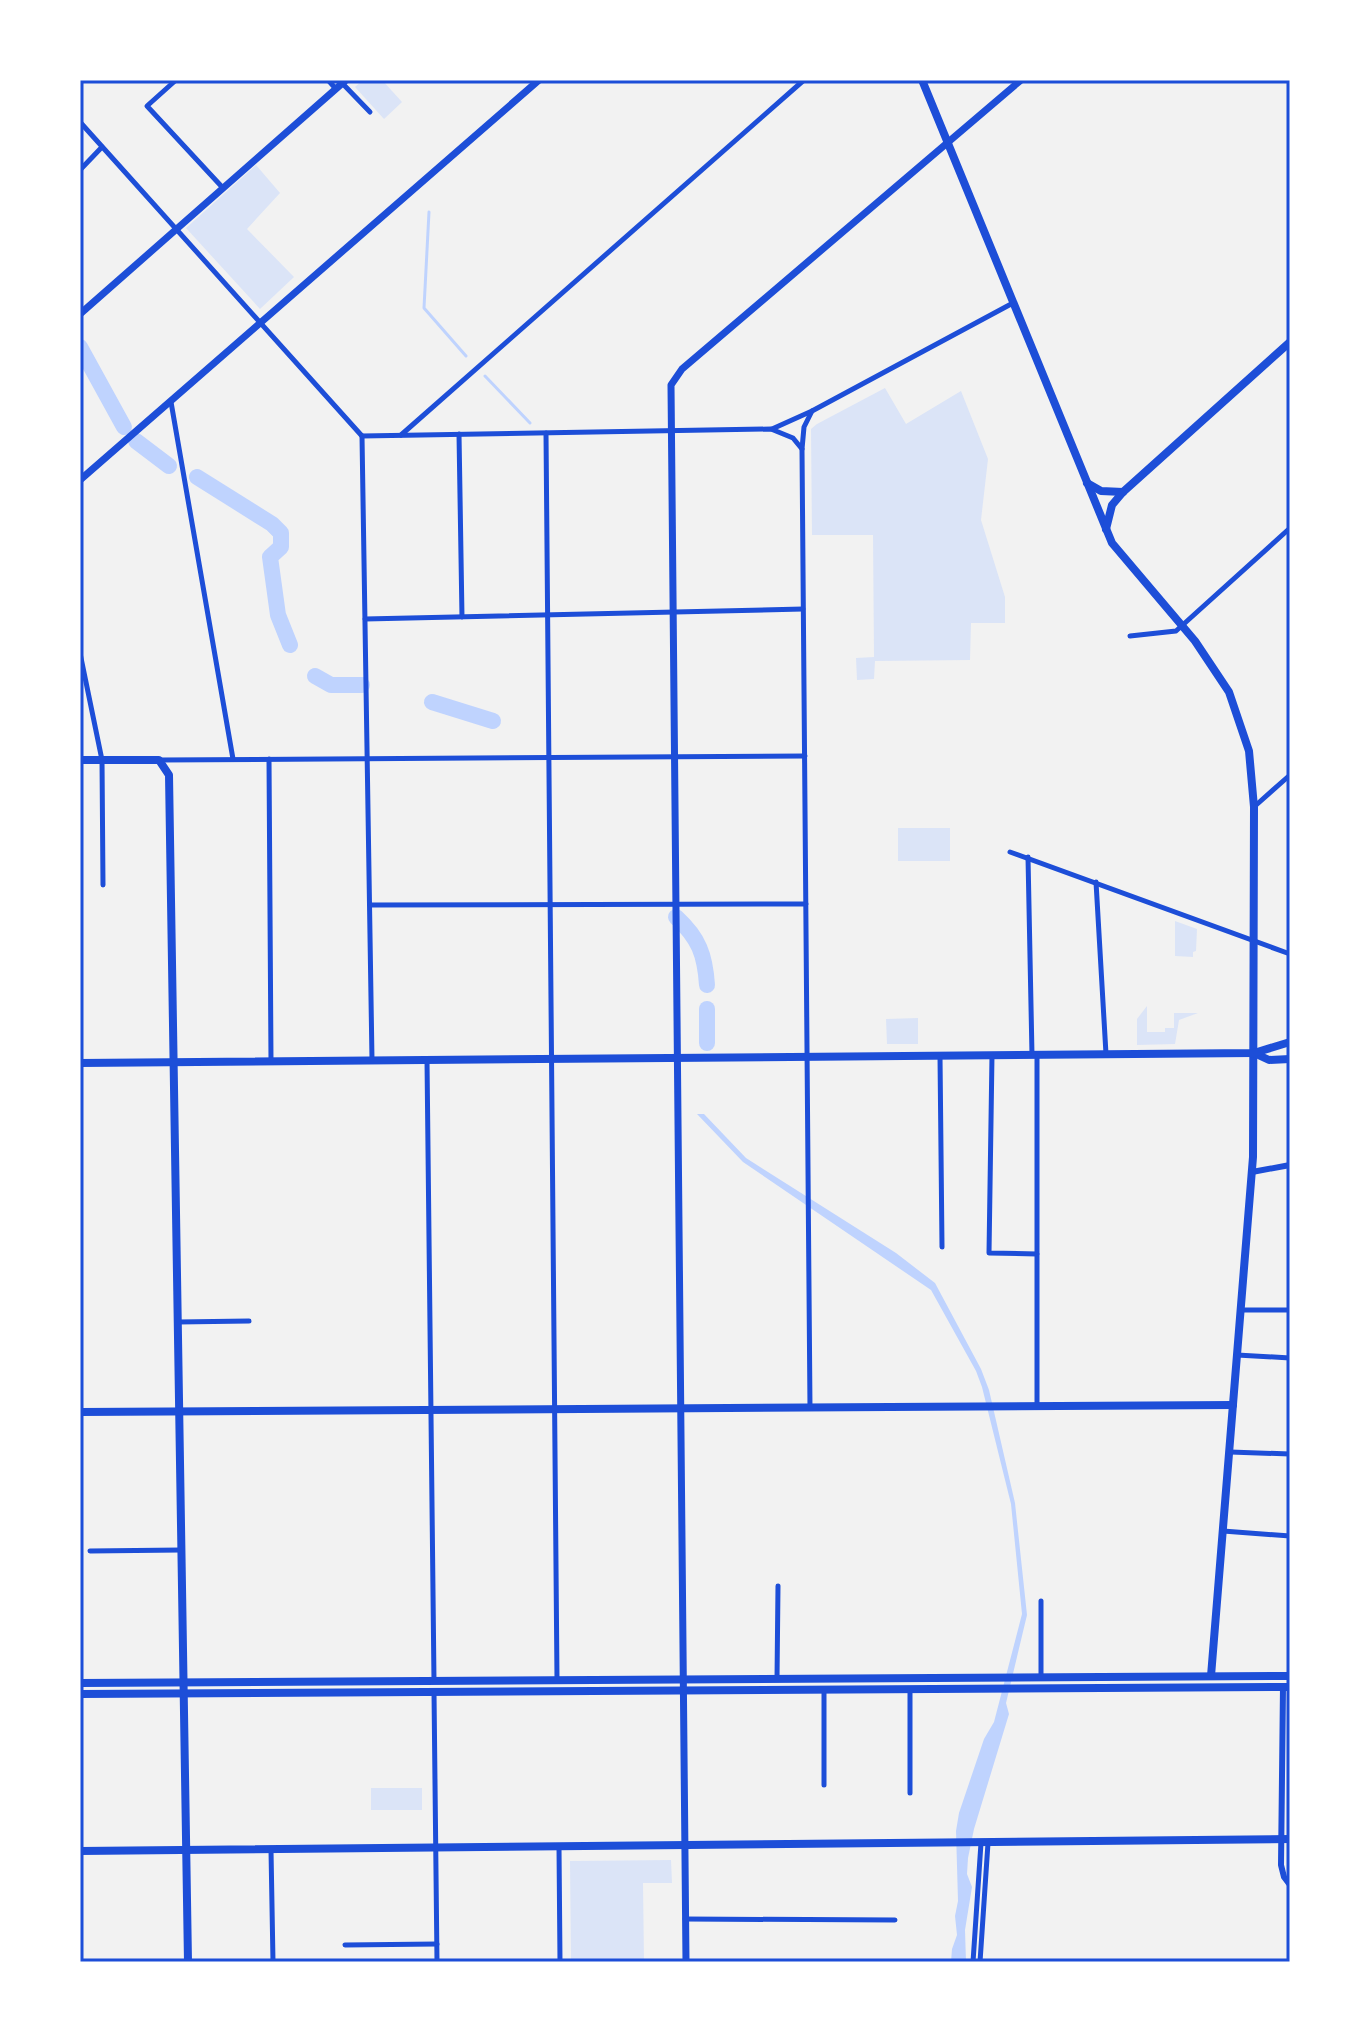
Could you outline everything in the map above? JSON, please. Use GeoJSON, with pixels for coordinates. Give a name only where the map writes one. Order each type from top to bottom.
{"type":"FeatureCollection","features":[{"type":"Feature","properties":{"kind":"main road"},"geometry":{"type":"LineString","coordinates":[[80,480],[539,80]]}},
{"type":"Feature","properties":{"kind":"main road"},"geometry":{"type":"LineString","coordinates":[[922,80],[1106,530],[1119,553],[1218,672],[1238,713],[1249,751],[1254,807],[1252,1172],[1211,1676]]}},
{"type":"Feature","properties":{"kind":"main road"},"geometry":{"type":"LineString","coordinates":[[686,1962],[670,392],[677,374],[1021,80]]}},
{"type":"Feature","properties":{"kind":"main road"},"geometry":{"type":"LineString","coordinates":[[80,314],[341,84]]}},
{"type":"Feature","properties":{"kind":"main road"},"geometry":{"type":"LineString","coordinates":[[1106,530],[1108,512],[1123,492],[1290,342]]}},
{"type":"Feature","properties":{"kind":"main road"},"geometry":{"type":"LineString","coordinates":[[1086,483],[1101,491],[1123,492]]}},
{"type":"Feature","properties":{"kind":"main road"},"geometry":{"type":"LineString","coordinates":[[80,760],[159,760],[169,775],[188,1962]]}},
{"type":"Feature","properties":{"kind":"main road"},"geometry":{"type":"LineString","coordinates":[[80,1063],[1254,1053],[1290,1042]]}},
{"type":"Feature","properties":{"kind":"main road"},"geometry":{"type":"LineString","coordinates":[[1254,1053],[1269,1060],[1290,1059]]}},
{"type":"Feature","properties":{"kind":"main road"},"geometry":{"type":"LineString","coordinates":[[80,1412],[1233,1405]]}},
{"type":"Feature","properties":{"kind":"main road"},"geometry":{"type":"LineString","coordinates":[[434,1686],[557,1680],[824,1689],[910,1688],[996,1682],[1020,1677],[1290,1676]]}},
{"type":"Feature","properties":{"kind":"main road"},"geometry":{"type":"LineString","coordinates":[[80,1694],[184,1688],[683,1684],[777,1679],[996,1682],[1015,1687],[1286,1687]]}},
{"type":"Feature","properties":{"kind":"main road"},"geometry":{"type":"LineString","coordinates":[[80,1683],[184,1688]]}},
{"type":"Feature","properties":{"kind":"main road"},"geometry":{"type":"LineString","coordinates":[[80,1851],[1286,1840]]}},
{"type":"Feature","properties":{"kind":"street"},"geometry":{"type":"LineString","coordinates":[[176,80],[147,106],[223,188]]}},
{"type":"Feature","properties":{"kind":"street"},"geometry":{"type":"LineString","coordinates":[[328,80],[341,84],[370,112]]}},
{"type":"Feature","properties":{"kind":"street"},"geometry":{"type":"LineString","coordinates":[[401,435],[804,80]]}},
{"type":"Feature","properties":{"kind":"street"},"geometry":{"type":"LineString","coordinates":[[80,122],[362,436],[372,1061]]}},
{"type":"Feature","properties":{"kind":"street"},"geometry":{"type":"LineString","coordinates":[[80,170],[102,147]]}},
{"type":"Feature","properties":{"kind":"street"},"geometry":{"type":"LineString","coordinates":[[362,436],[771,429],[812,411],[1013,303]]}},
{"type":"Feature","properties":{"kind":"street"},"geometry":{"type":"LineString","coordinates":[[171,401],[233,759]]}},
{"type":"Feature","properties":{"kind":"street"},"geometry":{"type":"LineString","coordinates":[[810,1408],[802,449],[804,427],[812,411]]}},
{"type":"Feature","properties":{"kind":"street"},"geometry":{"type":"LineString","coordinates":[[771,429],[793,438],[802,449]]}},
{"type":"Feature","properties":{"kind":"street"},"geometry":{"type":"LineString","coordinates":[[546,433],[557,1680]]}},
{"type":"Feature","properties":{"kind":"street"},"geometry":{"type":"LineString","coordinates":[[459,434],[462,617]]}},
{"type":"Feature","properties":{"kind":"street"},"geometry":{"type":"LineString","coordinates":[[1130,636],[1172,633],[1290,528]]}},
{"type":"Feature","properties":{"kind":"street"},"geometry":{"type":"LineString","coordinates":[[365,619],[803,609]]}},
{"type":"Feature","properties":{"kind":"street"},"geometry":{"type":"LineString","coordinates":[[80,653],[102,760],[103,885]]}},
{"type":"Feature","properties":{"kind":"street"},"geometry":{"type":"LineString","coordinates":[[159,760],[805,756]]}},
{"type":"Feature","properties":{"kind":"street"},"geometry":{"type":"LineString","coordinates":[[269,759],[271,1062]]}},
{"type":"Feature","properties":{"kind":"street"},"geometry":{"type":"LineString","coordinates":[[169,775],[179,760]]}},
{"type":"Feature","properties":{"kind":"street"},"geometry":{"type":"LineString","coordinates":[[1254,807],[1290,775]]}},
{"type":"Feature","properties":{"kind":"street"},"geometry":{"type":"LineString","coordinates":[[1010,852],[1290,954]]}},
{"type":"Feature","properties":{"kind":"street"},"geometry":{"type":"LineString","coordinates":[[1028,857],[1035,1055],[1037,1406]]}},
{"type":"Feature","properties":{"kind":"street"},"geometry":{"type":"LineString","coordinates":[[1096,882],[1106,1054]]}},
{"type":"Feature","properties":{"kind":"street"},"geometry":{"type":"LineString","coordinates":[[370,905],[806,904]]}},
{"type":"Feature","properties":{"kind":"street"},"geometry":{"type":"LineString","coordinates":[[992,1055],[989,1253],[1037,1254]]}},
{"type":"Feature","properties":{"kind":"street"},"geometry":{"type":"LineString","coordinates":[[940,1056],[942,1247]]}},
{"type":"Feature","properties":{"kind":"street"},"geometry":{"type":"LineString","coordinates":[[427,1060],[437,1962]]}},
{"type":"Feature","properties":{"kind":"street"},"geometry":{"type":"LineString","coordinates":[[1252,1172],[1290,1165]]}},
{"type":"Feature","properties":{"kind":"street"},"geometry":{"type":"LineString","coordinates":[[1241,1310],[1290,1310]]}},
{"type":"Feature","properties":{"kind":"street"},"geometry":{"type":"LineString","coordinates":[[178,1322],[249,1321]]}},
{"type":"Feature","properties":{"kind":"street"},"geometry":{"type":"LineString","coordinates":[[1237,1355],[1290,1358]]}},
{"type":"Feature","properties":{"kind":"street"},"geometry":{"type":"LineString","coordinates":[[1230,1452],[1290,1454]]}},
{"type":"Feature","properties":{"kind":"street"},"geometry":{"type":"LineString","coordinates":[[1223,1531],[1290,1536]]}},
{"type":"Feature","properties":{"kind":"street"},"geometry":{"type":"LineString","coordinates":[[90,1551],[182,1550]]}},
{"type":"Feature","properties":{"kind":"street"},"geometry":{"type":"LineString","coordinates":[[777,1679],[778,1586]]}},
{"type":"Feature","properties":{"kind":"street"},"geometry":{"type":"LineString","coordinates":[[1041,1601],[1041,1677]]}},
{"type":"Feature","properties":{"kind":"street"},"geometry":{"type":"LineString","coordinates":[[1286,1687],[1286,1840],[1282,1871],[1290,1885]]}},
{"type":"Feature","properties":{"kind":"street"},"geometry":{"type":"LineString","coordinates":[[910,1688],[910,1793]]}},
{"type":"Feature","properties":{"kind":"street"},"geometry":{"type":"LineString","coordinates":[[824,1689],[824,1785]]}},
{"type":"Feature","properties":{"kind":"street"},"geometry":{"type":"LineString","coordinates":[[973,1962],[982,1843]]}},
{"type":"Feature","properties":{"kind":"street"},"geometry":{"type":"LineString","coordinates":[[980,1962],[982,1843]]}},
{"type":"Feature","properties":{"kind":"street"},"geometry":{"type":"LineString","coordinates":[[559,1847],[560,1962]]}},
{"type":"Feature","properties":{"kind":"street"},"geometry":{"type":"LineString","coordinates":[[271,1849],[273,1962]]}},
{"type":"Feature","properties":{"kind":"street"},"geometry":{"type":"LineString","coordinates":[[685,1919],[895,1920]]}},
{"type":"Feature","properties":{"kind":"street"},"geometry":{"type":"LineString","coordinates":[[345,1945],[437,1944]]}},
{"type":"Feature","properties":{"kind":"shaded area"},"geometry":{"type":"Polygon","coordinates":[[[363,80],[382,80],[402,102],[384,119],[355,87],[363,80]]]}},
{"type":"Feature","properties":{"kind":"shaded area"},"geometry":{"type":"Polygon","coordinates":[[[256,165],[280,193],[247,229],[294,277],[260,309],[186,228],[256,165]]]}},
{"type":"Feature","properties":{"kind":"shaded area"},"geometry":{"type":"Polygon","coordinates":[[[885,388],[906,424],[961,391],[988,459],[981,520],[1005,597],[1005,623],[971,623],[970,660],[875,661],[874,679],[857,680],[856,658],[874,657],[873,535],[812,535],[811,429],[885,388]]]}},
{"type":"Feature","properties":{"kind":"shaded area"},"geometry":{"type":"Polygon","coordinates":[[[898,828],[950,828],[950,861],[898,861],[898,828]]]}},
{"type":"Feature","properties":{"kind":"shaded area"},"geometry":{"type":"Polygon","coordinates":[[[1175,921],[1197,929],[1193,957],[1175,956],[1175,921]]]}},
{"type":"Feature","properties":{"kind":"shaded area"},"geometry":{"type":"Polygon","coordinates":[[[1147,1006],[1147,1032],[1165,1032],[1165,1028],[1174,1028],[1174,1013],[1198,1013],[1179,1020],[1175,1044],[1137,1045],[1137,1019],[1147,1006]]]}},
{"type":"Feature","properties":{"kind":"shaded area"},"geometry":{"type":"Polygon","coordinates":[[[918,1018],[918,1044],[887,1044],[886,1019],[918,1018]]]}},
{"type":"Feature","properties":{"kind":"shaded area"},"geometry":{"type":"Polygon","coordinates":[[[371,1788],[422,1788],[422,1810],[371,1810],[371,1788]]]}},
{"type":"Feature","properties":{"kind":"shaded area"},"geometry":{"type":"Polygon","coordinates":[[[671,1860],[672,1883],[643,1883],[644,1962],[571,1962],[570,1861],[671,1860]]]}},
{"type":"Feature","properties":{"kind":"water"},"geometry":{"type":"Polygon","coordinates":[[[697,1114],[704,1114],[746,1158],[896,1253],[935,1283],[989,1390],[1015,1503],[1027,1615],[1006,1703],[1009,1714],[968,1858],[967,1874],[972,1887],[965,1930],[966,1962],[951,1962],[957,1935],[956,1831],[984,1739],[994,1722],[1022,1614],[1011,1504],[982,1387],[931,1290],[743,1162],[697,1114]]]}},
{"type":"Feature","properties":{"kind":"waterway"},"geometry":{"type":"LineString","coordinates":[[429,212],[424,308],[466,356]]}},
{"type":"Feature","properties":{"kind":"waterway"},"geometry":{"type":"LineString","coordinates":[[80,347],[124,427]]}},
{"type":"Feature","properties":{"kind":"waterway"},"geometry":{"type":"LineString","coordinates":[[485,376],[530,423]]}},
{"type":"Feature","properties":{"kind":"waterway"},"geometry":{"type":"LineString","coordinates":[[136,441],[169,466]]}},
{"type":"Feature","properties":{"kind":"waterway"},"geometry":{"type":"LineString","coordinates":[[197,477],[272,524],[281,533],[281,547],[270,557],[278,615],[290,645]]}},
{"type":"Feature","properties":{"kind":"waterway"},"geometry":{"type":"LineString","coordinates":[[315,676],[331,685],[362,685]]}},
{"type":"Feature","properties":{"kind":"waterway"},"geometry":{"type":"LineString","coordinates":[[432,702],[493,721]]}},
{"type":"Feature","properties":{"kind":"waterway"},"geometry":{"type":"LineString","coordinates":[[676,917],[699,948],[707,985]]}},
{"type":"Feature","properties":{"kind":"waterway"},"geometry":{"type":"LineString","coordinates":[[707,1009],[707,1043]]}}]}
